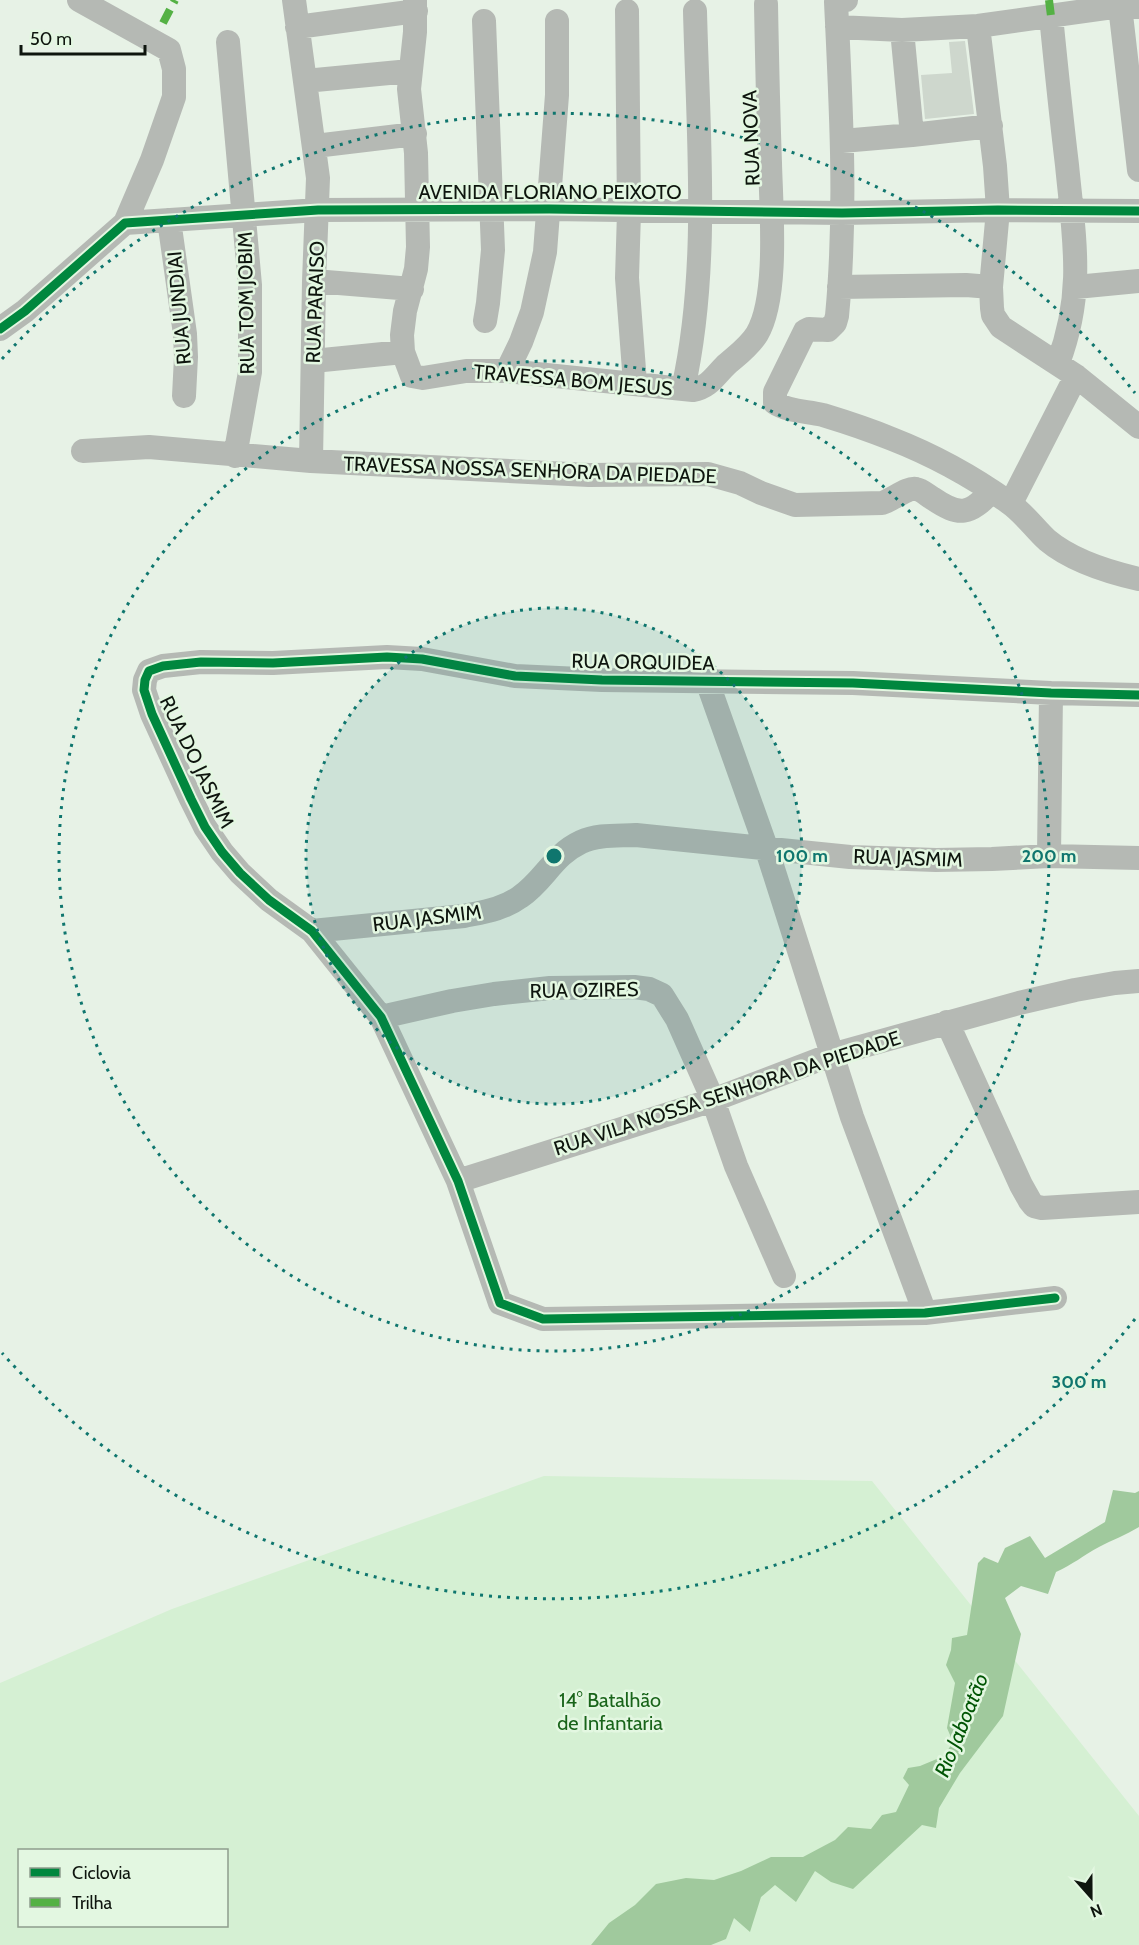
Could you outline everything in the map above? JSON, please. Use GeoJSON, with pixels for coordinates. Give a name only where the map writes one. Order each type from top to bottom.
{"type":"FeatureCollection","features":[{"type":"Feature","properties":{"kind":"street"},"geometry":{"type":"LineString","coordinates":[[0,329],[25,311],[125,223],[174,97],[174,69],[169,50],[79,0]]}},
{"type":"Feature","properties":{"kind":"street","name":"RUA PARAISO"},"geometry":{"type":"LineString","coordinates":[[294,0],[315,146],[318,210],[314,281],[311,461]]}},
{"type":"Feature","properties":{"kind":"street"},"geometry":{"type":"LineString","coordinates":[[846,0],[836,2],[842,141],[842,213],[837,316],[832,327],[823,331],[809,329],[802,335],[775,392],[775,403],[781,407],[822,415],[893,439],[963,473],[1001,497],[1048,541],[1066,553],[1094,565],[1139,579]]}},
{"type":"Feature","properties":{"kind":"street","name":"RUA NOVA"},"geometry":{"type":"LineString","coordinates":[[691,389],[711,382],[749,345],[758,333],[763,320],[769,291],[772,255],[766,4]]}},
{"type":"Feature","properties":{"kind":"street"},"geometry":{"type":"LineString","coordinates":[[297,27],[416,5],[410,71],[410,104],[415,134],[416,269],[405,311],[402,335],[403,352],[313,361]]}},
{"type":"Feature","properties":{"kind":"street"},"geometry":{"type":"LineString","coordinates":[[837,27],[902,30],[978,26],[1129,6],[1139,170]]}},
{"type":"Feature","properties":{"kind":"street","name":"AVENIDA FLORIANO PEIXOTO"},"geometry":{"type":"LineString","coordinates":[[627,11],[629,212],[627,278],[635,383]]}},
{"type":"Feature","properties":{"kind":"street"},"geometry":{"type":"LineString","coordinates":[[691,389],[699,251],[695,11]]}},
{"type":"Feature","properties":{"kind":"street"},"geometry":{"type":"LineString","coordinates":[[1001,497],[1067,369],[1067,340],[1076,287],[1076,256],[1051,16]]}},
{"type":"Feature","properties":{"kind":"street"},"geometry":{"type":"LineString","coordinates":[[484,21],[493,250],[485,321]]}},
{"type":"Feature","properties":{"kind":"street"},"geometry":{"type":"LineString","coordinates":[[507,371],[521,342],[539,284],[545,252],[557,95],[557,21]]}},
{"type":"Feature","properties":{"kind":"street"},"geometry":{"type":"LineString","coordinates":[[978,26],[998,210],[992,287],[993,315],[996,322],[1008,332],[1067,369],[1139,427]]}},
{"type":"Feature","properties":{"kind":"street"},"geometry":{"type":"LineString","coordinates":[[902,30],[912,135]]}},
{"type":"Feature","properties":{"kind":"street","name":"RUA TOM JOBIM"},"geometry":{"type":"LineString","coordinates":[[228,42],[250,285],[250,372],[235,456]]}},
{"type":"Feature","properties":{"kind":"street"},"geometry":{"type":"LineString","coordinates":[[305,81],[410,71]]}},
{"type":"Feature","properties":{"kind":"street"},"geometry":{"type":"LineString","coordinates":[[842,141],[990,126]]}},
{"type":"Feature","properties":{"kind":"street"},"geometry":{"type":"LineString","coordinates":[[315,146],[415,134]]}},
{"type":"Feature","properties":{"kind":"street","name":"AVENIDA FLORIANO PEIXOTO"},"geometry":{"type":"LineString","coordinates":[[125,223],[318,210],[549,209],[629,212],[842,213],[998,210],[1139,211]]}},
{"type":"Feature","properties":{"kind":"street","name":"RUA JUNDIAI"},"geometry":{"type":"LineString","coordinates":[[169,220],[185,334],[184,396]]}},
{"type":"Feature","properties":{"kind":"street"},"geometry":{"type":"LineString","coordinates":[[314,281],[412,289]]}},
{"type":"Feature","properties":{"kind":"street"},"geometry":{"type":"LineString","coordinates":[[1076,287],[1139,281]]}},
{"type":"Feature","properties":{"kind":"street"},"geometry":{"type":"LineString","coordinates":[[839,287],[966,285],[992,287]]}},
{"type":"Feature","properties":{"kind":"street","name":"TRAVESSA BOM JESUS"},"geometry":{"type":"LineString","coordinates":[[403,352],[412,376],[423,378],[466,371],[507,371],[691,389]]}},
{"type":"Feature","properties":{"kind":"street","name":"TRAVESSA NOSSA SENHORA DA PIEDADE"},"geometry":{"type":"LineString","coordinates":[[83,451],[149,447],[311,461],[589,475],[708,474],[795,505],[882,502],[892,500],[914,488],[959,512],[1001,497]]}},
{"type":"Feature","properties":{"kind":"street","name":"RUA ORQUIDEA"},"geometry":{"type":"LineString","coordinates":[[149,671],[162,666],[201,662],[273,663],[387,657],[422,659],[515,676],[602,680],[853,683],[1051,693],[1139,694]]}},
{"type":"Feature","properties":{"kind":"street","name":"RUA DO JASMIM"},"geometry":{"type":"LineString","coordinates":[[149,671],[144,690],[147,700],[205,826],[222,852],[240,873],[286,914],[312,932],[381,1017],[458,1182],[500,1303],[543,1319],[925,1313]]}},
{"type":"Feature","properties":{"kind":"street"},"geometry":{"type":"LineString","coordinates":[[707,681],[767,849],[831,1055],[925,1313],[1055,1298]]}},
{"type":"Feature","properties":{"kind":"street"},"geometry":{"type":"LineString","coordinates":[[1049,856],[1051,693]]}},
{"type":"Feature","properties":{"kind":"street","name":"RUA JASMIM"},"geometry":{"type":"LineString","coordinates":[[312,932],[464,916],[498,908],[521,897],[562,854],[583,841],[594,838],[636,835],[850,856],[936,860],[1049,856],[1139,858]]}},
{"type":"Feature","properties":{"kind":"street","name":"RUA VILA NOSSA SENHORA DA PIEDADE"},"geometry":{"type":"LineString","coordinates":[[458,1182],[713,1100],[831,1055],[946,1022],[1075,990],[1139,981]]}},
{"type":"Feature","properties":{"kind":"street","name":"RUA OZIRES"},"geometry":{"type":"LineString","coordinates":[[381,1017],[452,1001],[506,992],[550,988],[649,989],[662,995],[677,1018],[713,1100],[736,1166],[784,1276]]}},
{"type":"Feature","properties":{"kind":"street"},"geometry":{"type":"LineString","coordinates":[[946,1022],[1021,1185],[1034,1206],[1042,1208],[1139,1202]]}},
{"type":"Feature","properties":{"kind":"green space","name":"14° Batalhão de Infantaria"},"geometry":{"type":"Polygon","coordinates":[[[544,1476],[872,1481],[1139,1816],[1139,1945],[0,1945],[0,1683],[172,1609],[544,1476]]]}},
{"type":"Feature","properties":{"kind":"water","name":"Rio Jaboatão"},"geometry":{"type":"Polygon","coordinates":[[[1113,1490],[1135,1493],[1139,1491],[1139,1527],[1056,1572],[1048,1594],[1021,1586],[1005,1598],[1021,1634],[1003,1716],[960,1773],[939,1808],[936,1828],[922,1825],[853,1889],[831,1882],[815,1871],[796,1902],[775,1885],[761,1897],[750,1932],[734,1918],[726,1939],[711,1945],[591,1945],[609,1923],[635,1905],[656,1884],[686,1878],[714,1880],[771,1857],[803,1857],[835,1840],[848,1827],[871,1829],[882,1815],[896,1812],[909,1785],[903,1778],[908,1768],[920,1766],[944,1756],[953,1742],[947,1728],[955,1683],[946,1665],[952,1638],[967,1635],[978,1563],[984,1557],[998,1563],[1005,1548],[1030,1536],[1045,1558],[1105,1522],[1113,1490]]]}},
{"type":"Feature","properties":{"kind":"building"},"geometry":{"type":"Polygon","coordinates":[[[965,41],[974,114],[925,119],[921,75],[952,73],[949,42],[965,41]]]}},
{"type":"Feature","properties":{"kind":"marked path"},"geometry":{"type":"LineString","coordinates":[[163,23],[175,0]]}},
{"type":"Feature","properties":{"kind":"marked path"},"geometry":{"type":"LineString","coordinates":[[1049,0],[1051,16]]}},
{"type":"Feature","properties":{"kind":"cycle path"},"geometry":{"type":"LineString","coordinates":[[0,329],[25,311],[125,223],[318,210],[549,209],[842,213],[998,210],[1139,211]]}},
{"type":"Feature","properties":{"kind":"cycle path"},"geometry":{"type":"LineString","coordinates":[[1055,1298],[925,1313],[543,1319],[500,1303],[458,1181],[381,1017],[312,931],[269,900],[240,873],[222,852],[205,827],[152,714],[144,690],[145,680],[149,671],[163,666],[201,662],[273,663],[387,657],[422,659],[515,676],[602,680],[853,683],[1139,695]]}}]}
